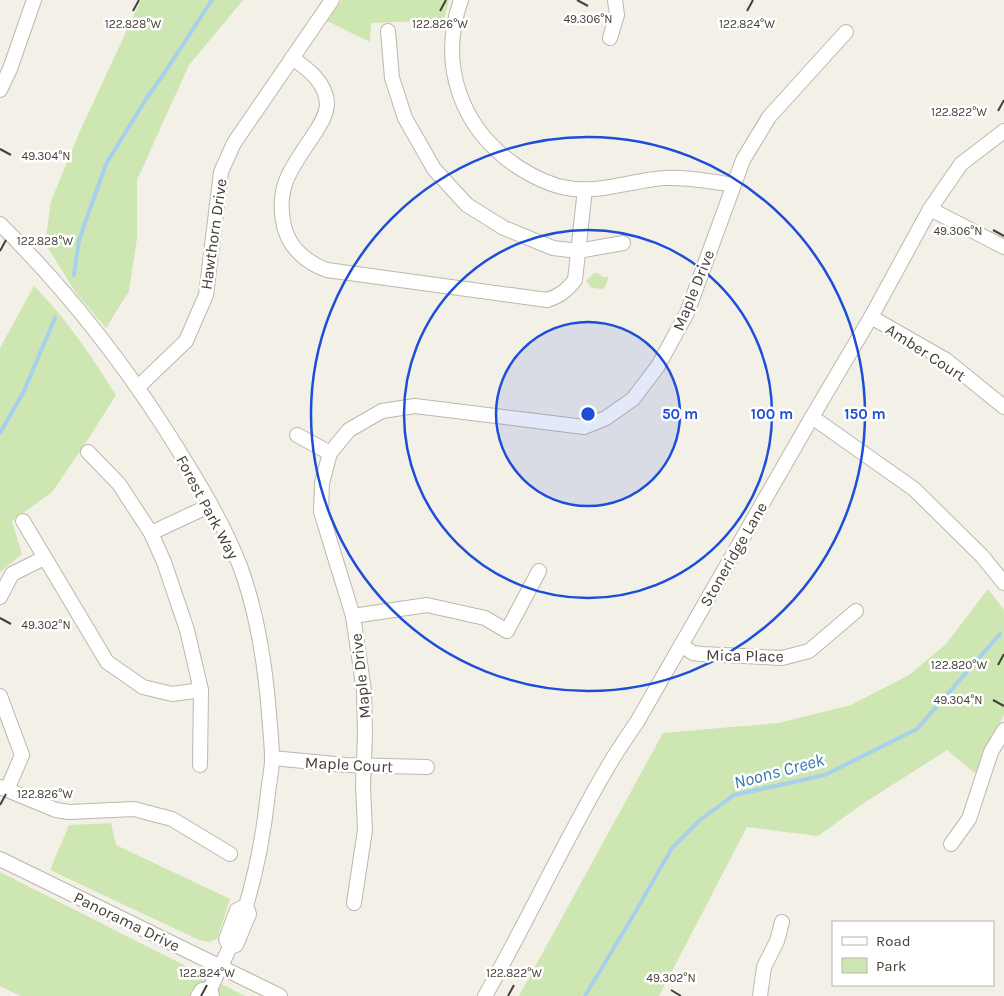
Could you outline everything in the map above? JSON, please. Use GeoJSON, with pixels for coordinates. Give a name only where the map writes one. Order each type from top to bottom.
{"type":"FeatureCollection","features":[{"type":"Feature","properties":{"kind":"street"},"geometry":{"type":"LineString","coordinates":[[0,90],[10,69],[34,0]]}},
{"type":"Feature","properties":{"kind":"street","name":"Hawthorn Drive"},"geometry":{"type":"LineString","coordinates":[[138,387],[186,341],[206,295],[221,172],[234,143],[332,0]]}},
{"type":"Feature","properties":{"kind":"street"},"geometry":{"type":"LineString","coordinates":[[461,0],[453,37],[453,62],[459,93],[473,122],[500,155],[532,176],[566,188],[597,189],[665,178],[694,179],[733,185]]}},
{"type":"Feature","properties":{"kind":"street"},"geometry":{"type":"LineString","coordinates":[[610,38],[617,15],[615,0]]}},
{"type":"Feature","properties":{"kind":"street"},"geometry":{"type":"LineString","coordinates":[[388,31],[392,78],[405,118],[434,169],[467,206],[504,228],[553,248],[578,251],[623,244]]}},
{"type":"Feature","properties":{"kind":"street","name":"Maple Drive"},"geometry":{"type":"LineString","coordinates":[[354,903],[366,830],[364,691],[353,616],[321,512],[322,483],[330,453],[349,430],[382,411],[415,406],[584,428],[606,418],[633,399],[658,366],[687,314],[743,160],[769,117],[846,32]]}},
{"type":"Feature","properties":{"kind":"street"},"geometry":{"type":"LineString","coordinates":[[292,58],[311,72],[319,81],[325,94],[327,106],[323,121],[292,166],[285,180],[280,200],[286,234],[294,248],[317,266],[328,270],[547,300],[561,294],[575,280],[585,189]]}},
{"type":"Feature","properties":{"kind":"street","name":"Stoneridge Lane"},"geometry":{"type":"LineString","coordinates":[[485,996],[515,944],[566,842],[607,768],[637,722],[871,317],[930,210],[961,164],[1004,130]]}},
{"type":"Feature","properties":{"kind":"street"},"geometry":{"type":"LineString","coordinates":[[930,210],[1004,246]]}},
{"type":"Feature","properties":{"kind":"street","name":"Forest Park Way"},"geometry":{"type":"LineString","coordinates":[[0,224],[42,267],[81,312],[138,387],[211,505],[240,566],[254,616],[261,647],[266,685],[272,758],[266,816],[246,906],[249,914],[236,944],[230,946],[222,967],[207,994]]}},
{"type":"Feature","properties":{"kind":"street","name":"Amber Court"},"geometry":{"type":"LineString","coordinates":[[871,317],[946,360],[1004,407]]}},
{"type":"Feature","properties":{"kind":"street"},"geometry":{"type":"LineString","coordinates":[[812,417],[914,489],[982,556],[1004,584]]}},
{"type":"Feature","properties":{"kind":"street"},"geometry":{"type":"LineString","coordinates":[[298,436],[330,453]]}},
{"type":"Feature","properties":{"kind":"street"},"geometry":{"type":"LineString","coordinates":[[88,452],[119,484],[151,534],[164,562],[187,630],[202,690],[200,765]]}},
{"type":"Feature","properties":{"kind":"street"},"geometry":{"type":"LineString","coordinates":[[151,534],[211,505]]}},
{"type":"Feature","properties":{"kind":"street"},"geometry":{"type":"LineString","coordinates":[[24,521],[44,558],[107,662],[143,687],[172,694],[202,690]]}},
{"type":"Feature","properties":{"kind":"street"},"geometry":{"type":"LineString","coordinates":[[0,597],[12,574],[44,558]]}},
{"type":"Feature","properties":{"kind":"street"},"geometry":{"type":"LineString","coordinates":[[353,616],[427,605],[485,618],[507,631],[539,571]]}},
{"type":"Feature","properties":{"kind":"street","name":"Mica Place"},"geometry":{"type":"LineString","coordinates":[[681,645],[693,653],[782,658],[809,652],[856,611]]}},
{"type":"Feature","properties":{"kind":"street"},"geometry":{"type":"LineString","coordinates":[[0,696],[22,755],[3,789],[56,810],[69,812],[134,808],[172,819],[230,854]]}},
{"type":"Feature","properties":{"kind":"street"},"geometry":{"type":"LineString","coordinates":[[951,844],[969,819],[991,752],[1004,730]]}},
{"type":"Feature","properties":{"kind":"street","name":"Maple Court"},"geometry":{"type":"LineString","coordinates":[[272,758],[426,768]]}},
{"type":"Feature","properties":{"kind":"street","name":"Panorama Drive"},"geometry":{"type":"LineString","coordinates":[[0,859],[280,996]]}},
{"type":"Feature","properties":{"kind":"street"},"geometry":{"type":"LineString","coordinates":[[760,996],[764,967],[777,942],[782,922]]}},
{"type":"Feature","properties":{"kind":"green space"},"geometry":{"type":"Polygon","coordinates":[[[141,0],[243,0],[189,65],[137,180],[137,238],[129,291],[106,328],[76,293],[45,243],[51,201],[80,131],[141,0]]]}},
{"type":"Feature","properties":{"kind":"green space"},"geometry":{"type":"Polygon","coordinates":[[[342,0],[449,0],[444,20],[371,23],[370,42],[327,21],[342,0]]]}},
{"type":"Feature","properties":{"kind":"green space"},"geometry":{"type":"Polygon","coordinates":[[[594,273],[598,273],[602,277],[609,277],[605,287],[602,289],[592,288],[586,281],[594,273]]]}},
{"type":"Feature","properties":{"kind":"green space"},"geometry":{"type":"Polygon","coordinates":[[[34,286],[58,312],[78,338],[116,395],[52,492],[12,521],[22,554],[0,572],[0,348],[34,286]]]}},
{"type":"Feature","properties":{"kind":"green space"},"geometry":{"type":"Polygon","coordinates":[[[988,589],[1004,610],[1004,715],[975,773],[947,750],[864,803],[818,836],[747,827],[659,996],[519,996],[663,733],[778,723],[851,705],[909,675],[946,644],[988,589]]]}},
{"type":"Feature","properties":{"kind":"green space"},"geometry":{"type":"Polygon","coordinates":[[[111,823],[116,845],[230,899],[217,939],[209,942],[199,940],[50,870],[69,825],[111,823]]]}},
{"type":"Feature","properties":{"kind":"green space"},"geometry":{"type":"Polygon","coordinates":[[[0,872],[245,996],[20,996],[0,986],[0,872]]]}},
{"type":"Feature","properties":{"kind":"waterway"},"geometry":{"type":"LineString","coordinates":[[74,275],[79,240],[106,164],[148,96],[212,0]]}},
{"type":"Feature","properties":{"kind":"waterway"},"geometry":{"type":"LineString","coordinates":[[0,433],[24,391],[55,318]]}},
{"type":"Feature","properties":{"kind":"waterway","name":"Noons Creek"},"geometry":{"type":"LineString","coordinates":[[585,996],[672,848],[700,820],[734,795],[825,775],[917,729],[1000,634]]}}]}
